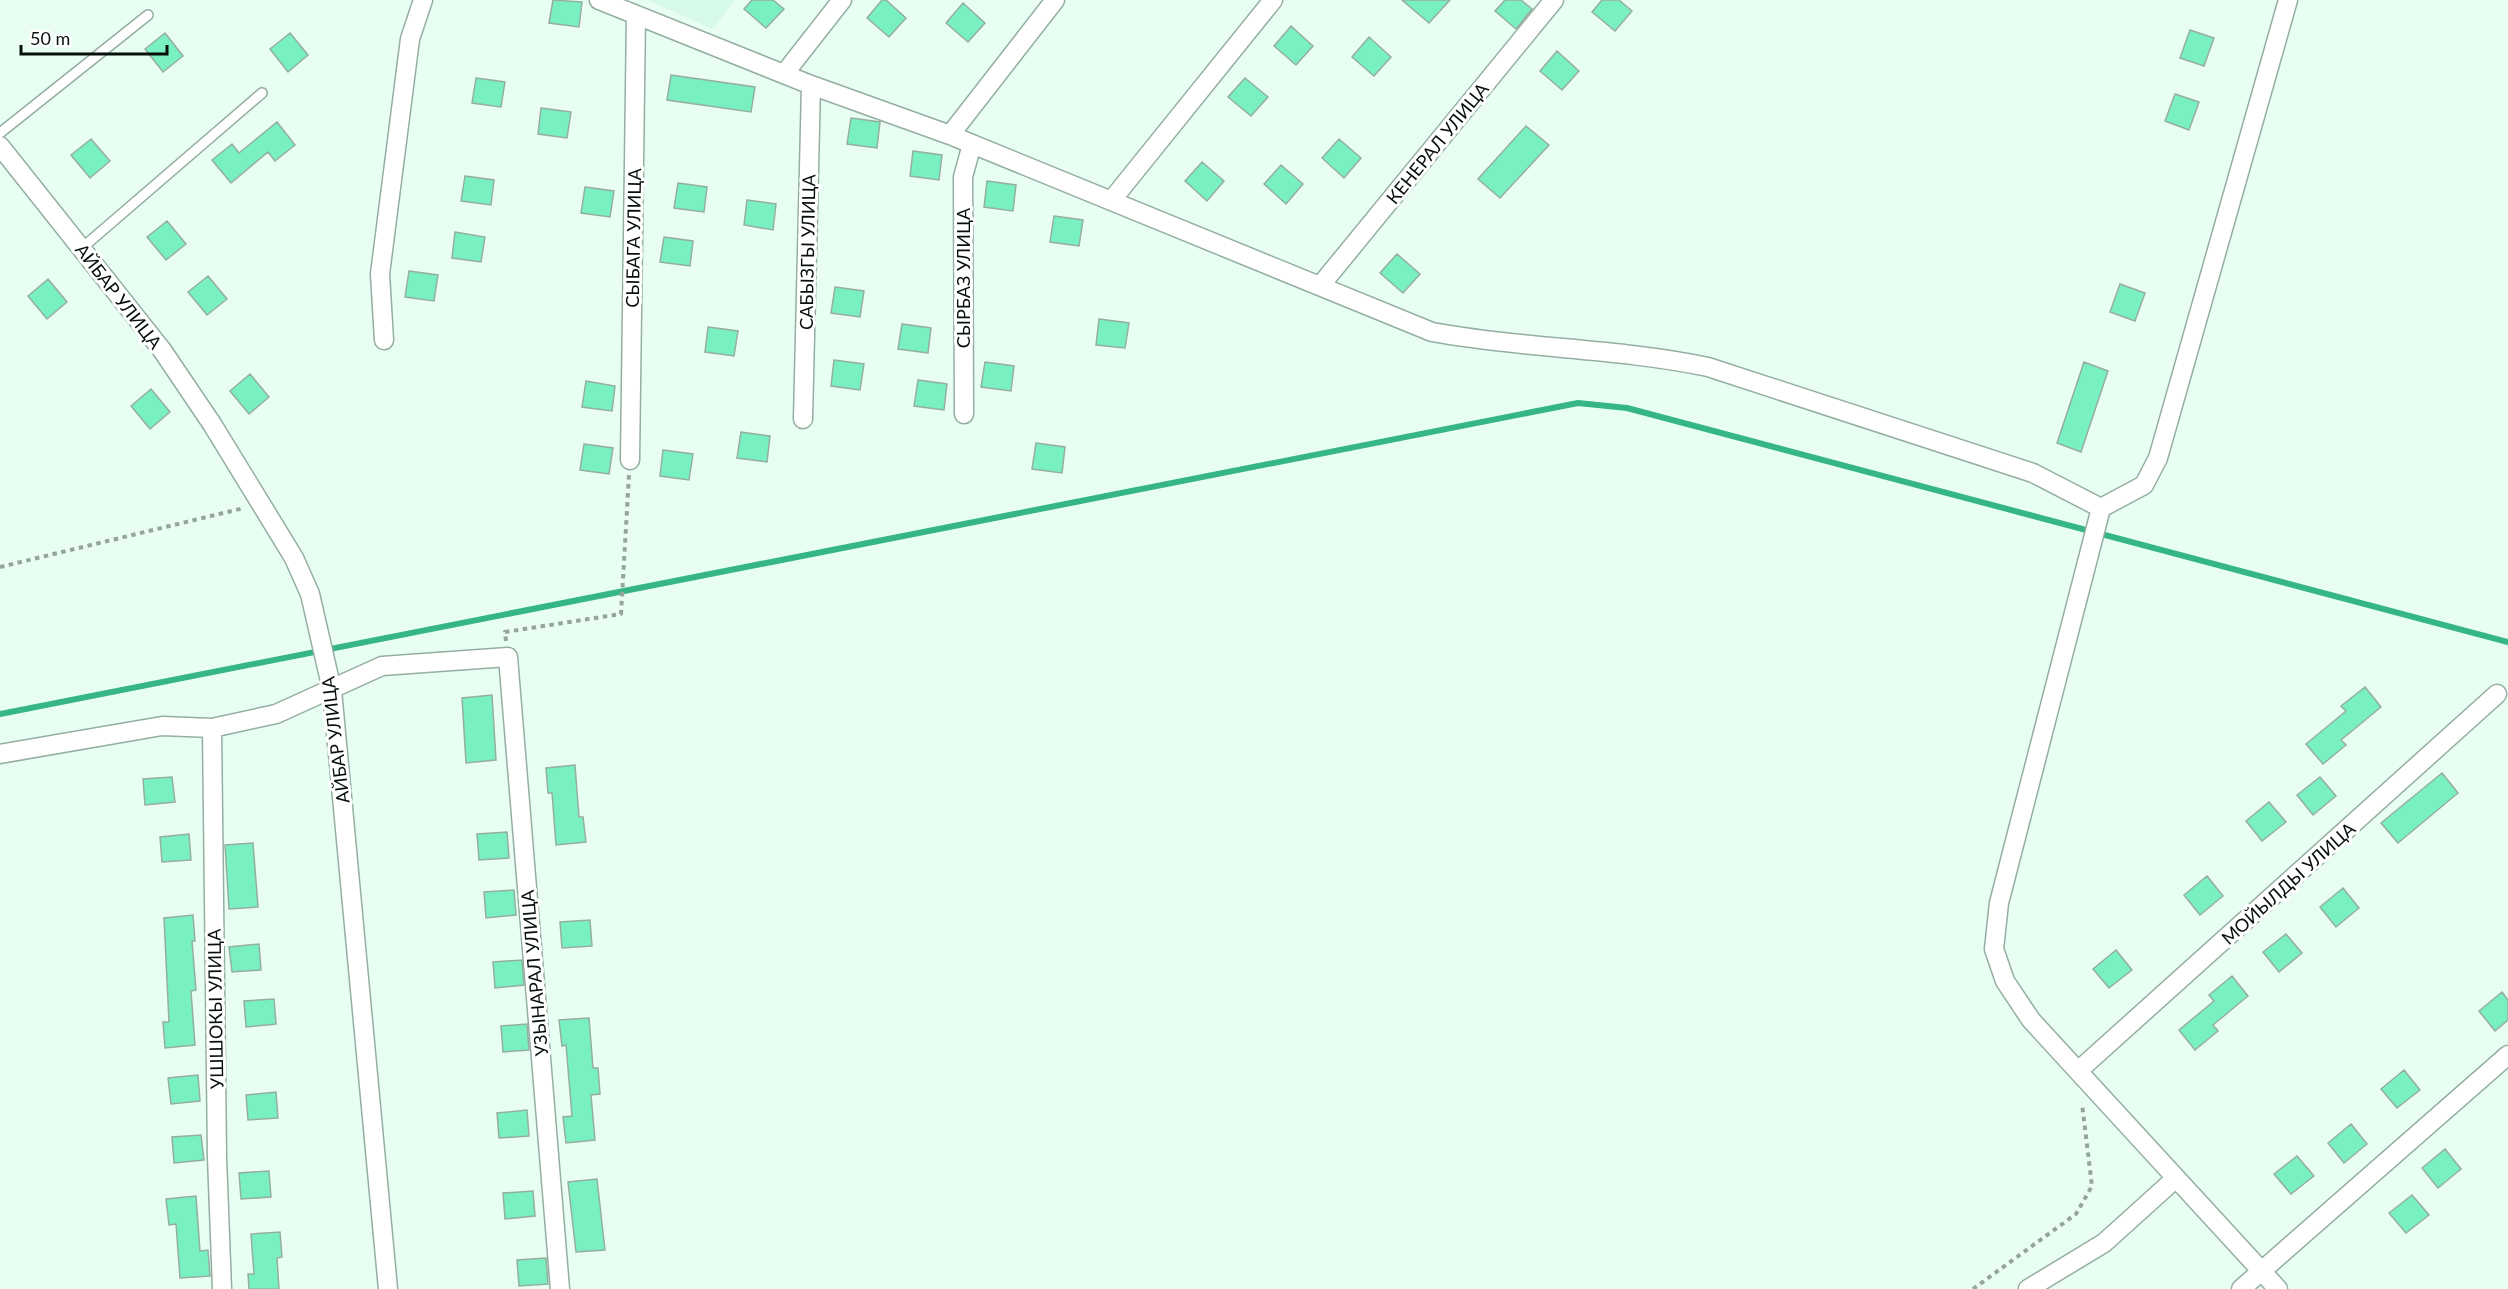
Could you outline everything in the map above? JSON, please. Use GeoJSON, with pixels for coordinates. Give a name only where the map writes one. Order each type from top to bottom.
{"type":"FeatureCollection","features":[{"type":"Feature","properties":{"kind":"street"},"geometry":{"type":"LineString","coordinates":[[384,340],[380,274],[410,39],[423,0]]}},
{"type":"Feature","properties":{"kind":"street"},"geometry":{"type":"LineString","coordinates":[[599,0],[811,85],[950,135],[1432,332],[1482,342],[1659,357],[1708,367],[2033,473],[2101,508]]}},
{"type":"Feature","properties":{"kind":"street"},"geometry":{"type":"LineString","coordinates":[[784,74],[842,0]]}},
{"type":"Feature","properties":{"kind":"street"},"geometry":{"type":"LineString","coordinates":[[950,135],[1055,0]]}},
{"type":"Feature","properties":{"kind":"street"},"geometry":{"type":"LineString","coordinates":[[1111,201],[1273,0]]}},
{"type":"Feature","properties":{"kind":"street","name":"КЕНЕРАЛ УЛИЦА"},"geometry":{"type":"LineString","coordinates":[[1320,286],[1554,0]]}},
{"type":"Feature","properties":{"kind":"street"},"geometry":{"type":"LineString","coordinates":[[2278,1289],[2031,1020],[2005,981],[1994,949],[1999,903],[2101,508],[2144,485],[2158,458],[2288,0]]}},
{"type":"Feature","properties":{"kind":"street","name":"СЫБАГА УЛИЦА"},"geometry":{"type":"LineString","coordinates":[[630,460],[636,15]]}},
{"type":"Feature","properties":{"kind":"street","name":"САБЫЗГЫ УЛИЦА"},"geometry":{"type":"LineString","coordinates":[[803,419],[811,85]]}},
{"type":"Feature","properties":{"kind":"street","name":"СЫРБАЗ УЛИЦА"},"geometry":{"type":"LineString","coordinates":[[964,414],[963,177],[972,144]]}},
{"type":"Feature","properties":{"kind":"street","name":"АЙБАР УЛИЦА"},"geometry":{"type":"LineString","coordinates":[[0,146],[162,350],[212,424],[294,558],[310,594],[332,690],[388,1289]]}},
{"type":"Feature","properties":{"kind":"street"},"geometry":{"type":"LineString","coordinates":[[0,754],[162,726],[212,728],[276,714],[382,666],[508,657]]}},
{"type":"Feature","properties":{"kind":"street","name":"УЗЫНАРАЛ УЛИЦА"},"geometry":{"type":"LineString","coordinates":[[508,657],[560,1289]]}},
{"type":"Feature","properties":{"kind":"street","name":"МОЙЫЛДЫ УЛИЦА"},"geometry":{"type":"LineString","coordinates":[[2078,1071],[2497,694]]}},
{"type":"Feature","properties":{"kind":"street","name":"УШШОКЫ УЛИЦА"},"geometry":{"type":"LineString","coordinates":[[212,728],[217,1157],[222,1289]]}},
{"type":"Feature","properties":{"kind":"street"},"geometry":{"type":"LineString","coordinates":[[2241,1289],[2508,1055]]}},
{"type":"Feature","properties":{"kind":"street"},"geometry":{"type":"LineString","coordinates":[[2028,1289],[2104,1242],[2176,1178]]}},
{"type":"Feature","properties":{"kind":"lane"},"geometry":{"type":"LineString","coordinates":[[0,133],[148,15]]}},
{"type":"Feature","properties":{"kind":"lane"},"geometry":{"type":"LineString","coordinates":[[82,248],[262,93]]}},
{"type":"Feature","properties":{"kind":"path"},"geometry":{"type":"LineString","coordinates":[[508,657],[505,632],[621,614],[630,460]]}},
{"type":"Feature","properties":{"kind":"path"},"geometry":{"type":"LineString","coordinates":[[0,567],[261,504]]}},
{"type":"Feature","properties":{"kind":"path"},"geometry":{"type":"LineString","coordinates":[[1973,1289],[2076,1214],[2092,1186],[2078,1071]]}},
{"type":"Feature","properties":{"kind":"shaded area"},"geometry":{"type":"Polygon","coordinates":[[[647,0],[735,0],[713,29],[647,0]]]}},
{"type":"Feature","properties":{"kind":"building"},"geometry":{"type":"Polygon","coordinates":[[[553,0],[582,2],[579,27],[549,23],[553,0]]]}},
{"type":"Feature","properties":{"kind":"building"},"geometry":{"type":"Polygon","coordinates":[[[752,0],[773,0],[784,9],[766,28],[744,9],[752,0]]]}},
{"type":"Feature","properties":{"kind":"building"},"geometry":{"type":"Polygon","coordinates":[[[882,0],[886,0],[906,18],[889,37],[867,18],[882,0]]]}},
{"type":"Feature","properties":{"kind":"building"},"geometry":{"type":"Polygon","coordinates":[[[1402,0],[1450,0],[1429,23],[1402,0]]]}},
{"type":"Feature","properties":{"kind":"building"},"geometry":{"type":"Polygon","coordinates":[[[1505,0],[1521,0],[1532,9],[1516,29],[1495,11],[1505,0]]]}},
{"type":"Feature","properties":{"kind":"building"},"geometry":{"type":"Polygon","coordinates":[[[1602,0],[1619,0],[1632,11],[1615,31],[1592,12],[1602,0]]]}},
{"type":"Feature","properties":{"kind":"building"},"geometry":{"type":"Polygon","coordinates":[[[963,3],[985,23],[968,42],[946,23],[963,3]]]}},
{"type":"Feature","properties":{"kind":"building"},"geometry":{"type":"Polygon","coordinates":[[[1291,26],[1313,46],[1296,65],[1274,46],[1291,26]]]}},
{"type":"Feature","properties":{"kind":"building"},"geometry":{"type":"Polygon","coordinates":[[[2190,30],[2214,38],[2204,66],[2180,58],[2190,30]]]}},
{"type":"Feature","properties":{"kind":"building"},"geometry":{"type":"Polygon","coordinates":[[[165,33],[183,56],[163,72],[145,49],[165,33]]]}},
{"type":"Feature","properties":{"kind":"building"},"geometry":{"type":"Polygon","coordinates":[[[290,33],[308,55],[288,72],[270,49],[290,33]]]}},
{"type":"Feature","properties":{"kind":"building"},"geometry":{"type":"Polygon","coordinates":[[[1369,37],[1391,57],[1374,76],[1352,57],[1369,37]]]}},
{"type":"Feature","properties":{"kind":"building"},"geometry":{"type":"Polygon","coordinates":[[[1557,51],[1579,71],[1562,90],[1540,71],[1557,51]]]}},
{"type":"Feature","properties":{"kind":"building"},"geometry":{"type":"Polygon","coordinates":[[[671,75],[755,87],[751,112],[667,100],[671,75]]]}},
{"type":"Feature","properties":{"kind":"building"},"geometry":{"type":"Polygon","coordinates":[[[476,78],[505,82],[501,107],[472,103],[476,78]]]}},
{"type":"Feature","properties":{"kind":"building"},"geometry":{"type":"Polygon","coordinates":[[[1245,78],[1268,97],[1251,116],[1228,97],[1245,78]]]}},
{"type":"Feature","properties":{"kind":"building"},"geometry":{"type":"Polygon","coordinates":[[[2175,94],[2199,102],[2189,130],[2165,121],[2175,94]]]}},
{"type":"Feature","properties":{"kind":"building"},"geometry":{"type":"Polygon","coordinates":[[[541,108],[571,112],[567,138],[538,134],[541,108]]]}},
{"type":"Feature","properties":{"kind":"building"},"geometry":{"type":"Polygon","coordinates":[[[851,118],[880,122],[877,148],[847,144],[851,118]]]}},
{"type":"Feature","properties":{"kind":"building"},"geometry":{"type":"Polygon","coordinates":[[[277,122],[295,145],[275,161],[268,152],[231,183],[212,160],[232,144],[239,153],[277,122]]]}},
{"type":"Feature","properties":{"kind":"building"},"geometry":{"type":"Polygon","coordinates":[[[1526,126],[1549,145],[1500,198],[1478,179],[1526,126]]]}},
{"type":"Feature","properties":{"kind":"building"},"geometry":{"type":"Polygon","coordinates":[[[91,139],[110,161],[90,178],[71,155],[91,139]]]}},
{"type":"Feature","properties":{"kind":"building"},"geometry":{"type":"Polygon","coordinates":[[[1339,139],[1361,158],[1344,178],[1322,158],[1339,139]]]}},
{"type":"Feature","properties":{"kind":"building"},"geometry":{"type":"Polygon","coordinates":[[[913,151],[942,155],[939,180],[910,176],[913,151]]]}},
{"type":"Feature","properties":{"kind":"building"},"geometry":{"type":"Polygon","coordinates":[[[1202,162],[1224,181],[1207,201],[1185,181],[1202,162]]]}},
{"type":"Feature","properties":{"kind":"building"},"geometry":{"type":"Polygon","coordinates":[[[1281,165],[1303,184],[1286,204],[1264,184],[1281,165]]]}},
{"type":"Feature","properties":{"kind":"building"},"geometry":{"type":"Polygon","coordinates":[[[465,176],[494,180],[491,205],[461,201],[465,176]]]}},
{"type":"Feature","properties":{"kind":"building"},"geometry":{"type":"Polygon","coordinates":[[[987,181],[1016,185],[1013,211],[984,207],[987,181]]]}},
{"type":"Feature","properties":{"kind":"building"},"geometry":{"type":"Polygon","coordinates":[[[678,183],[707,187],[704,212],[674,208],[678,183]]]}},
{"type":"Feature","properties":{"kind":"building"},"geometry":{"type":"Polygon","coordinates":[[[585,187],[614,191],[610,217],[581,213],[585,187]]]}},
{"type":"Feature","properties":{"kind":"building"},"geometry":{"type":"Polygon","coordinates":[[[747,200],[776,204],[773,230],[744,225],[747,200]]]}},
{"type":"Feature","properties":{"kind":"building"},"geometry":{"type":"Polygon","coordinates":[[[1054,216],[1083,220],[1079,246],[1050,242],[1054,216]]]}},
{"type":"Feature","properties":{"kind":"building"},"geometry":{"type":"Polygon","coordinates":[[[167,221],[186,244],[166,260],[147,237],[167,221]]]}},
{"type":"Feature","properties":{"kind":"building"},"geometry":{"type":"Polygon","coordinates":[[[455,232],[485,237],[481,262],[452,258],[455,232]]]}},
{"type":"Feature","properties":{"kind":"building"},"geometry":{"type":"Polygon","coordinates":[[[664,237],[693,241],[690,266],[660,262],[664,237]]]}},
{"type":"Feature","properties":{"kind":"building"},"geometry":{"type":"Polygon","coordinates":[[[1397,254],[1420,274],[1403,293],[1380,273],[1397,254]]]}},
{"type":"Feature","properties":{"kind":"building"},"geometry":{"type":"Polygon","coordinates":[[[409,271],[438,275],[434,301],[405,297],[409,271]]]}},
{"type":"Feature","properties":{"kind":"building"},"geometry":{"type":"Polygon","coordinates":[[[208,276],[227,299],[207,315],[188,292],[208,276]]]}},
{"type":"Feature","properties":{"kind":"building"},"geometry":{"type":"Polygon","coordinates":[[[48,279],[67,302],[47,319],[28,296],[48,279]]]}},
{"type":"Feature","properties":{"kind":"building"},"geometry":{"type":"Polygon","coordinates":[[[2120,284],[2145,293],[2135,321],[2110,312],[2120,284]]]}},
{"type":"Feature","properties":{"kind":"building"},"geometry":{"type":"Polygon","coordinates":[[[835,287],[864,291],[860,317],[831,313],[835,287]]]}},
{"type":"Feature","properties":{"kind":"building"},"geometry":{"type":"Polygon","coordinates":[[[1099,319],[1129,323],[1125,348],[1096,345],[1099,319]]]}},
{"type":"Feature","properties":{"kind":"building"},"geometry":{"type":"Polygon","coordinates":[[[902,324],[931,328],[928,353],[898,349],[902,324]]]}},
{"type":"Feature","properties":{"kind":"building"},"geometry":{"type":"Polygon","coordinates":[[[708,327],[738,331],[734,356],[705,352],[708,327]]]}},
{"type":"Feature","properties":{"kind":"building"},"geometry":{"type":"Polygon","coordinates":[[[834,360],[864,364],[860,390],[831,386],[834,360]]]}},
{"type":"Feature","properties":{"kind":"building"},"geometry":{"type":"Polygon","coordinates":[[[985,362],[1014,366],[1011,391],[981,387],[985,362]]]}},
{"type":"Feature","properties":{"kind":"building"},"geometry":{"type":"Polygon","coordinates":[[[2084,362],[2108,371],[2081,452],[2057,443],[2084,362]]]}},
{"type":"Feature","properties":{"kind":"building"},"geometry":{"type":"Polygon","coordinates":[[[250,374],[269,397],[249,414],[230,391],[250,374]]]}},
{"type":"Feature","properties":{"kind":"building"},"geometry":{"type":"Polygon","coordinates":[[[918,380],[947,384],[944,410],[914,406],[918,380]]]}},
{"type":"Feature","properties":{"kind":"building"},"geometry":{"type":"Polygon","coordinates":[[[586,381],[615,386],[612,411],[582,407],[586,381]]]}},
{"type":"Feature","properties":{"kind":"building"},"geometry":{"type":"Polygon","coordinates":[[[151,389],[170,412],[150,429],[131,406],[151,389]]]}},
{"type":"Feature","properties":{"kind":"building"},"geometry":{"type":"Polygon","coordinates":[[[741,432],[770,436],[767,462],[737,458],[741,432]]]}},
{"type":"Feature","properties":{"kind":"building"},"geometry":{"type":"Polygon","coordinates":[[[1036,443],[1065,447],[1062,473],[1032,469],[1036,443]]]}},
{"type":"Feature","properties":{"kind":"building"},"geometry":{"type":"Polygon","coordinates":[[[584,444],[613,448],[609,474],[580,470],[584,444]]]}},
{"type":"Feature","properties":{"kind":"building"},"geometry":{"type":"Polygon","coordinates":[[[663,450],[693,454],[689,480],[660,476],[663,450]]]}},
{"type":"Feature","properties":{"kind":"building"},"geometry":{"type":"Polygon","coordinates":[[[2365,687],[2381,707],[2341,740],[2346,745],[2323,764],[2306,744],[2346,711],[2341,706],[2365,687]]]}},
{"type":"Feature","properties":{"kind":"building"},"geometry":{"type":"Polygon","coordinates":[[[492,695],[496,760],[466,763],[462,698],[492,695]]]}},
{"type":"Feature","properties":{"kind":"building"},"geometry":{"type":"Polygon","coordinates":[[[575,765],[579,817],[583,817],[586,842],[556,845],[552,793],[548,793],[546,768],[575,765]]]}},
{"type":"Feature","properties":{"kind":"building"},"geometry":{"type":"Polygon","coordinates":[[[2442,773],[2458,793],[2398,843],[2381,823],[2442,773]]]}},
{"type":"Feature","properties":{"kind":"building"},"geometry":{"type":"Polygon","coordinates":[[[172,777],[175,802],[145,805],[143,779],[172,777]]]}},
{"type":"Feature","properties":{"kind":"building"},"geometry":{"type":"Polygon","coordinates":[[[2320,777],[2336,796],[2313,815],[2297,795],[2320,777]]]}},
{"type":"Feature","properties":{"kind":"building"},"geometry":{"type":"Polygon","coordinates":[[[2269,802],[2286,822],[2262,841],[2246,821],[2269,802]]]}},
{"type":"Feature","properties":{"kind":"building"},"geometry":{"type":"Polygon","coordinates":[[[507,832],[509,858],[479,860],[477,834],[507,832]]]}},
{"type":"Feature","properties":{"kind":"building"},"geometry":{"type":"Polygon","coordinates":[[[189,834],[191,860],[162,862],[160,837],[189,834]]]}},
{"type":"Feature","properties":{"kind":"building"},"geometry":{"type":"Polygon","coordinates":[[[253,843],[258,907],[229,909],[225,845],[253,843]]]}},
{"type":"Feature","properties":{"kind":"building"},"geometry":{"type":"Polygon","coordinates":[[[2207,876],[2223,896],[2200,915],[2184,895],[2207,876]]]}},
{"type":"Feature","properties":{"kind":"building"},"geometry":{"type":"Polygon","coordinates":[[[2343,888],[2359,908],[2336,927],[2320,907],[2343,888]]]}},
{"type":"Feature","properties":{"kind":"building"},"geometry":{"type":"Polygon","coordinates":[[[514,890],[516,915],[486,918],[484,892],[514,890]]]}},
{"type":"Feature","properties":{"kind":"building"},"geometry":{"type":"Polygon","coordinates":[[[193,915],[195,941],[192,941],[196,990],[191,991],[195,1045],[165,1048],[163,1022],[169,1022],[164,918],[193,915]]]}},
{"type":"Feature","properties":{"kind":"building"},"geometry":{"type":"Polygon","coordinates":[[[590,920],[592,946],[562,948],[560,922],[590,920]]]}},
{"type":"Feature","properties":{"kind":"building"},"geometry":{"type":"Polygon","coordinates":[[[2286,934],[2302,953],[2279,972],[2263,952],[2286,934]]]}},
{"type":"Feature","properties":{"kind":"building"},"geometry":{"type":"Polygon","coordinates":[[[259,944],[261,970],[232,972],[229,947],[259,944]]]}},
{"type":"Feature","properties":{"kind":"building"},"geometry":{"type":"Polygon","coordinates":[[[2116,950],[2132,970],[2109,988],[2093,969],[2116,950]]]}},
{"type":"Feature","properties":{"kind":"building"},"geometry":{"type":"Polygon","coordinates":[[[522,960],[524,985],[495,988],[493,962],[522,960]]]}},
{"type":"Feature","properties":{"kind":"building"},"geometry":{"type":"Polygon","coordinates":[[[2232,976],[2248,996],[2213,1025],[2218,1031],[2195,1050],[2179,1030],[2214,1001],[2209,995],[2232,976]]]}},
{"type":"Feature","properties":{"kind":"building"},"geometry":{"type":"Polygon","coordinates":[[[2502,992],[2508,1000],[2508,1020],[2495,1031],[2479,1011],[2502,992]]]}},
{"type":"Feature","properties":{"kind":"building"},"geometry":{"type":"Polygon","coordinates":[[[274,999],[276,1024],[246,1027],[244,1001],[274,999]]]}},
{"type":"Feature","properties":{"kind":"building"},"geometry":{"type":"Polygon","coordinates":[[[589,1018],[593,1068],[598,1068],[600,1094],[591,1095],[595,1140],[566,1143],[563,1117],[572,1116],[566,1045],[562,1046],[559,1020],[589,1018]]]}},
{"type":"Feature","properties":{"kind":"building"},"geometry":{"type":"Polygon","coordinates":[[[527,1024],[529,1050],[503,1052],[501,1026],[527,1024]]]}},
{"type":"Feature","properties":{"kind":"building"},"geometry":{"type":"Polygon","coordinates":[[[2404,1070],[2420,1090],[2397,1108],[2381,1089],[2404,1070]]]}},
{"type":"Feature","properties":{"kind":"building"},"geometry":{"type":"Polygon","coordinates":[[[198,1075],[200,1101],[171,1104],[168,1078],[198,1075]]]}},
{"type":"Feature","properties":{"kind":"building"},"geometry":{"type":"Polygon","coordinates":[[[276,1092],[278,1118],[248,1120],[246,1095],[276,1092]]]}},
{"type":"Feature","properties":{"kind":"building"},"geometry":{"type":"Polygon","coordinates":[[[527,1110],[529,1136],[499,1138],[497,1113],[527,1110]]]}},
{"type":"Feature","properties":{"kind":"building"},"geometry":{"type":"Polygon","coordinates":[[[2351,1124],[2367,1144],[2344,1163],[2328,1143],[2351,1124]]]}},
{"type":"Feature","properties":{"kind":"building"},"geometry":{"type":"Polygon","coordinates":[[[201,1135],[204,1160],[174,1163],[172,1137],[201,1135]]]}},
{"type":"Feature","properties":{"kind":"building"},"geometry":{"type":"Polygon","coordinates":[[[2445,1149],[2461,1169],[2438,1188],[2422,1168],[2445,1149]]]}},
{"type":"Feature","properties":{"kind":"building"},"geometry":{"type":"Polygon","coordinates":[[[2297,1156],[2314,1176],[2291,1194],[2274,1174],[2297,1156]]]}},
{"type":"Feature","properties":{"kind":"building"},"geometry":{"type":"Polygon","coordinates":[[[269,1171],[271,1197],[241,1199],[239,1173],[269,1171]]]}},
{"type":"Feature","properties":{"kind":"building"},"geometry":{"type":"Polygon","coordinates":[[[597,1179],[605,1250],[576,1252],[568,1182],[597,1179]]]}},
{"type":"Feature","properties":{"kind":"building"},"geometry":{"type":"Polygon","coordinates":[[[533,1191],[535,1216],[505,1219],[503,1193],[533,1191]]]}},
{"type":"Feature","properties":{"kind":"building"},"geometry":{"type":"Polygon","coordinates":[[[2412,1195],[2429,1215],[2406,1233],[2389,1213],[2412,1195]]]}},
{"type":"Feature","properties":{"kind":"building"},"geometry":{"type":"Polygon","coordinates":[[[196,1196],[200,1251],[208,1250],[210,1276],[180,1278],[176,1224],[169,1225],[166,1199],[196,1196]]]}},
{"type":"Feature","properties":{"kind":"building"},"geometry":{"type":"Polygon","coordinates":[[[280,1232],[282,1257],[277,1258],[279,1289],[249,1289],[248,1274],[254,1274],[251,1234],[280,1232]]]}},
{"type":"Feature","properties":{"kind":"building"},"geometry":{"type":"Polygon","coordinates":[[[546,1258],[548,1284],[519,1286],[517,1260],[546,1258]]]}},
{"type":"Feature","properties":{"kind":"waterway"},"geometry":{"type":"LineString","coordinates":[[0,714],[1578,403],[1627,408],[2508,642]]}}]}
